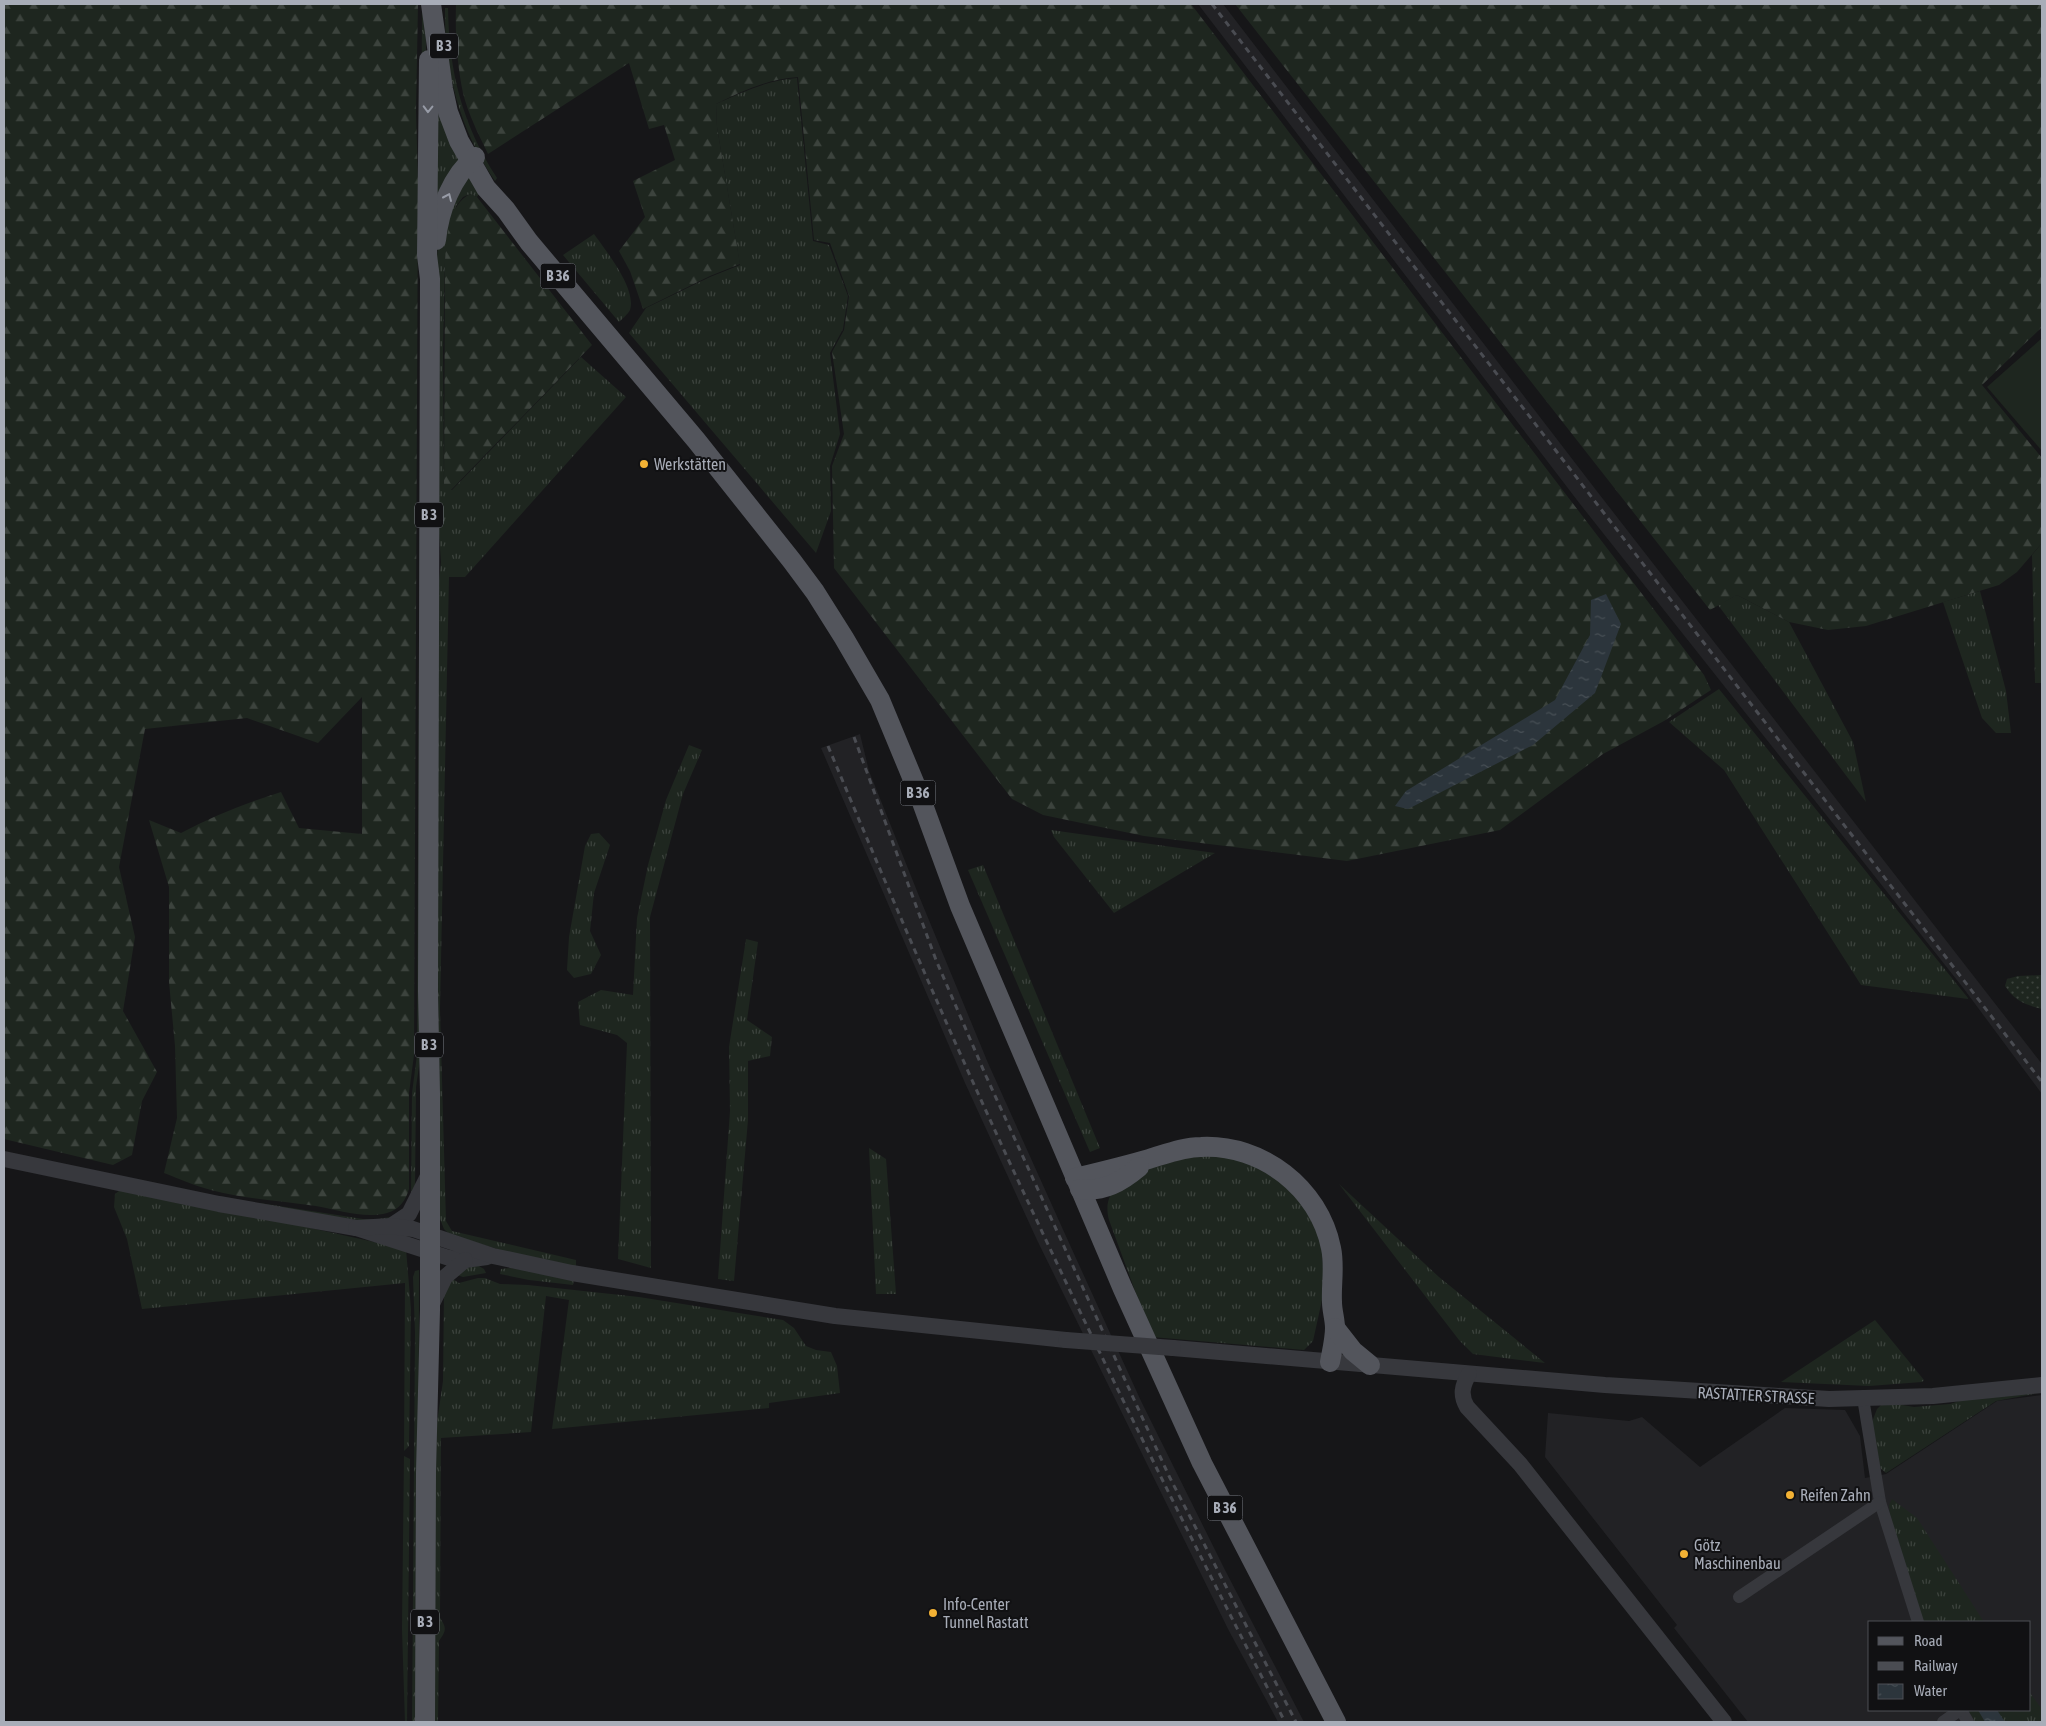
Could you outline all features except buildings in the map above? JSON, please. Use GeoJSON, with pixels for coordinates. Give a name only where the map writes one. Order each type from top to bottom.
{"type":"FeatureCollection","features":[{"type":"Feature","properties":{"kind":"main road","name":"B 3"},"geometry":{"type":"LineString","coordinates":[[430,279],[438,226],[444,205],[457,178],[472,159],[458,121],[450,88],[435,5]]}},
{"type":"Feature","properties":{"kind":"main road","name":"B 3"},"geometry":{"type":"LineString","coordinates":[[425,1722],[426,1472],[430,1310],[428,966],[430,279],[427,255],[427,212],[429,40],[435,5]]}},
{"type":"Feature","properties":{"kind":"main road","name":"B 36"},"geometry":{"type":"LineString","coordinates":[[435,5],[439,64],[448,112],[459,141],[472,159],[486,188],[506,210],[529,242],[696,440],[792,561],[815,592],[880,700],[919,794],[960,906],[1097,1230],[1202,1463],[1336,1722]]}},
{"type":"Feature","properties":{"kind":"main road"},"geometry":{"type":"LineString","coordinates":[[1078,1184],[1172,1152],[1200,1146],[1229,1148],[1256,1157],[1278,1168],[1295,1183],[1310,1201],[1322,1220],[1331,1248],[1334,1273],[1332,1302],[1323,1361]]}},
{"type":"Feature","properties":{"kind":"main road"},"geometry":{"type":"LineString","coordinates":[[1078,1184],[1101,1190],[1113,1185],[1148,1160]]}},
{"type":"Feature","properties":{"kind":"main road"},"geometry":{"type":"LineString","coordinates":[[1097,1230],[1103,1206],[1113,1185]]}},
{"type":"Feature","properties":{"kind":"main road"},"geometry":{"type":"LineString","coordinates":[[1323,1361],[1335,1328],[1332,1302]]}},
{"type":"Feature","properties":{"kind":"main road"},"geometry":{"type":"LineString","coordinates":[[1335,1328],[1353,1351],[1370,1365]]}},
{"type":"Feature","properties":{"kind":"street"},"geometry":{"type":"LineString","coordinates":[[4,1159],[219,1204],[356,1228],[493,1256]]}},
{"type":"Feature","properties":{"kind":"street"},"geometry":{"type":"LineString","coordinates":[[391,1226],[404,1218],[413,1208],[429,1174]]}},
{"type":"Feature","properties":{"kind":"street"},"geometry":{"type":"LineString","coordinates":[[356,1228],[391,1226],[412,1229],[430,1243],[441,1256],[465,1260],[493,1256]]}},
{"type":"Feature","properties":{"kind":"street","name":"RASTATTER STRASSE"},"geometry":{"type":"LineString","coordinates":[[493,1256],[572,1273],[835,1316],[1066,1340],[1469,1374],[1718,1393],[1829,1399],[1948,1395],[2042,1385]]}},
{"type":"Feature","properties":{"kind":"street"},"geometry":{"type":"LineString","coordinates":[[430,1310],[445,1278],[465,1260]]}},
{"type":"Feature","properties":{"kind":"street"},"geometry":{"type":"LineString","coordinates":[[1469,1374],[1472,1383],[1474,1414],[1520,1464],[1724,1722]]}},
{"type":"Feature","properties":{"kind":"street"},"geometry":{"type":"LineString","coordinates":[[1862,1398],[1880,1502],[1918,1621]]}},
{"type":"Feature","properties":{"kind":"street"},"geometry":{"type":"LineString","coordinates":[[1739,1597],[1880,1502]]}},
{"type":"Feature","properties":{"kind":"street"},"geometry":{"type":"LineString","coordinates":[[1943,1722],[1959,1711]]}},
{"type":"Feature","properties":{"kind":"street"},"geometry":{"type":"LineString","coordinates":[[1961,1711],[1968,1722]]}},
{"type":"Feature","properties":{"kind":"shaded area"},"geometry":{"type":"Polygon","coordinates":[[[1198,4],[1223,4],[1596,490],[2042,1064],[2042,1094],[1964,989],[1580,504],[1198,4]]]}},
{"type":"Feature","properties":{"kind":"shaded area"},"geometry":{"type":"Polygon","coordinates":[[[860,734],[869,771],[988,1063],[1141,1401],[1225,1570],[1304,1722],[1278,1722],[1228,1629],[1037,1240],[965,1083],[821,748],[860,734]]]}},
{"type":"Feature","properties":{"kind":"shaded area"},"geometry":{"type":"Polygon","coordinates":[[[2042,1395],[2042,1722],[1748,1722],[1674,1628],[1677,1625],[1545,1457],[1548,1413],[1629,1421],[1642,1417],[1700,1467],[1785,1408],[1845,1410],[1860,1436],[1865,1478],[1886,1474],[1997,1401],[2042,1395]]]}},
{"type":"Feature","properties":{"kind":"green space"},"geometry":{"type":"Polygon","coordinates":[[[4,4],[418,4],[416,111],[418,183],[414,1055],[409,1093],[409,1189],[401,1204],[395,1210],[387,1213],[378,1215],[360,1214],[316,1206],[237,1196],[205,1188],[164,1173],[177,1118],[175,1046],[169,982],[169,887],[149,820],[181,833],[230,810],[281,792],[299,828],[362,834],[362,697],[318,743],[247,718],[145,729],[119,867],[135,937],[123,1011],[157,1072],[142,1101],[132,1155],[113,1165],[4,1139],[4,4]]]}},
{"type":"Feature","properties":{"kind":"green space"},"geometry":{"type":"Polygon","coordinates":[[[456,4],[1191,4],[1704,675],[1711,690],[1664,721],[1603,754],[1500,830],[1347,861],[1144,836],[1043,815],[1012,799],[834,568],[832,466],[844,434],[832,352],[844,330],[849,296],[830,243],[814,240],[798,77],[766,83],[745,90],[716,104],[717,127],[740,264],[710,276],[643,309],[630,271],[619,251],[645,217],[633,181],[675,160],[664,125],[649,129],[629,63],[488,154],[471,117],[463,93],[457,49],[456,4]]]}},
{"type":"Feature","properties":{"kind":"green space"},"geometry":{"type":"Polygon","coordinates":[[[1235,4],[2042,4],[2042,327],[1982,385],[2042,458],[2042,543],[2017,572],[1999,585],[1866,626],[1828,630],[1789,622],[1737,595],[1710,610],[1235,4]]]}},
{"type":"Feature","properties":{"kind":"green space"},"geometry":{"type":"Polygon","coordinates":[[[422,7],[425,7],[426,40],[420,1059],[416,1087],[415,1189],[411,1197],[412,1093],[417,1055],[422,7]]]}},
{"type":"Feature","properties":{"kind":"green space"},"geometry":{"type":"Polygon","coordinates":[[[445,8],[448,8],[451,54],[460,97],[475,138],[497,178],[495,181],[472,141],[456,99],[447,54],[445,8]]]}},
{"type":"Feature","properties":{"kind":"green space"},"geometry":{"type":"Polygon","coordinates":[[[797,78],[813,241],[829,245],[848,296],[843,329],[830,353],[840,434],[830,466],[831,511],[816,553],[629,333],[646,308],[710,277],[740,265],[717,127],[716,104],[765,84],[797,78]]]}},
{"type":"Feature","properties":{"kind":"green space"},"geometry":{"type":"Polygon","coordinates":[[[431,91],[459,159],[438,208],[431,91]]]}},
{"type":"Feature","properties":{"kind":"green space"},"geometry":{"type":"Polygon","coordinates":[[[468,176],[481,191],[477,197],[470,194],[463,197],[456,206],[445,260],[443,351],[444,490],[452,490],[581,357],[626,397],[465,577],[449,577],[440,1009],[446,1221],[452,1231],[576,1260],[576,1268],[501,1250],[450,1235],[444,1229],[440,1219],[435,618],[441,562],[436,491],[437,255],[440,231],[468,176]]]}},
{"type":"Feature","properties":{"kind":"green space"},"geometry":{"type":"Polygon","coordinates":[[[470,194],[477,197],[592,345],[451,490],[444,490],[445,260],[448,232],[453,214],[457,206],[470,194]]]}},
{"type":"Feature","properties":{"kind":"green space"},"geometry":{"type":"Polygon","coordinates":[[[594,234],[613,260],[629,292],[630,310],[619,322],[563,255],[594,234]]]}},
{"type":"Feature","properties":{"kind":"green space"},"geometry":{"type":"Polygon","coordinates":[[[2042,338],[2042,451],[1987,387],[2042,338]]]}},
{"type":"Feature","properties":{"kind":"green space"},"geometry":{"type":"Polygon","coordinates":[[[2042,543],[2042,683],[2035,683],[2032,555],[2042,543]]]}},
{"type":"Feature","properties":{"kind":"green space"},"geometry":{"type":"Polygon","coordinates":[[[1980,591],[2006,691],[2011,733],[1996,733],[1982,718],[1943,602],[1980,591]]]}},
{"type":"Feature","properties":{"kind":"green space"},"geometry":{"type":"Polygon","coordinates":[[[1737,595],[1789,622],[1853,742],[1866,802],[1718,605],[1737,595]]]}},
{"type":"Feature","properties":{"kind":"green space"},"geometry":{"type":"Polygon","coordinates":[[[1719,689],[1968,999],[1861,985],[1724,770],[1669,722],[1719,689]]]}},
{"type":"Feature","properties":{"kind":"green space"},"geometry":{"type":"Polygon","coordinates":[[[689,745],[702,750],[683,794],[650,917],[651,1268],[618,1259],[627,1043],[617,1035],[580,1025],[578,1002],[601,990],[633,995],[637,918],[648,865],[666,800],[689,745]]]}},
{"type":"Feature","properties":{"kind":"green space"},"geometry":{"type":"Polygon","coordinates":[[[1051,830],[1215,853],[1114,913],[1054,837],[1051,830]]]}},
{"type":"Feature","properties":{"kind":"green space"},"geometry":{"type":"Polygon","coordinates":[[[599,833],[610,845],[594,893],[590,931],[601,955],[591,974],[574,978],[567,970],[569,937],[585,846],[591,834],[599,833]]]}},
{"type":"Feature","properties":{"kind":"green space"},"geometry":{"type":"Polygon","coordinates":[[[983,865],[1100,1148],[1090,1152],[968,870],[983,865]]]}},
{"type":"Feature","properties":{"kind":"green space"},"geometry":{"type":"Polygon","coordinates":[[[746,939],[758,942],[747,1020],[772,1037],[770,1056],[748,1061],[748,1120],[734,1281],[718,1279],[730,1111],[729,1047],[746,939]]]}},
{"type":"Feature","properties":{"kind":"green space"},"geometry":{"type":"Polygon","coordinates":[[[2042,975],[2042,1009],[2020,1001],[2005,986],[2007,979],[2018,976],[2042,975]]]}},
{"type":"Feature","properties":{"kind":"green space"},"geometry":{"type":"Polygon","coordinates":[[[869,1148],[886,1159],[896,1294],[876,1294],[869,1148]]]}},
{"type":"Feature","properties":{"kind":"green space"},"geometry":{"type":"Polygon","coordinates":[[[1214,1151],[1275,1174],[1307,1207],[1322,1245],[1324,1291],[1313,1341],[1304,1350],[1152,1337],[1109,1220],[1108,1203],[1115,1189],[1127,1178],[1162,1163],[1214,1151]]]}},
{"type":"Feature","properties":{"kind":"green space"},"geometry":{"type":"Polygon","coordinates":[[[1339,1184],[1439,1277],[1545,1363],[1473,1354],[1459,1340],[1339,1184]]]}},
{"type":"Feature","properties":{"kind":"green space"},"geometry":{"type":"Polygon","coordinates":[[[124,1187],[406,1249],[411,1309],[409,1446],[404,1451],[405,1283],[142,1309],[127,1239],[114,1207],[115,1194],[124,1187]]]}},
{"type":"Feature","properties":{"kind":"green space"},"geometry":{"type":"Polygon","coordinates":[[[260,1203],[363,1219],[379,1219],[400,1215],[372,1222],[260,1206],[260,1203]]]}},
{"type":"Feature","properties":{"kind":"green space"},"geometry":{"type":"Polygon","coordinates":[[[477,1265],[484,1269],[486,1273],[463,1277],[457,1275],[459,1270],[477,1265]]]}},
{"type":"Feature","properties":{"kind":"green space"},"geometry":{"type":"Polygon","coordinates":[[[511,1268],[574,1278],[573,1285],[529,1280],[500,1274],[501,1269],[511,1268]]]}},
{"type":"Feature","properties":{"kind":"green space"},"geometry":{"type":"Polygon","coordinates":[[[419,1270],[418,1722],[412,1722],[415,1333],[413,1277],[415,1271],[419,1270]]]}},
{"type":"Feature","properties":{"kind":"green space"},"geometry":{"type":"Polygon","coordinates":[[[451,1278],[459,1283],[485,1278],[500,1284],[528,1285],[639,1297],[783,1320],[794,1328],[806,1346],[816,1350],[831,1352],[837,1366],[840,1393],[769,1403],[769,1408],[552,1429],[569,1300],[546,1296],[531,1432],[441,1438],[440,1618],[445,1630],[439,1641],[438,1722],[432,1722],[436,1429],[443,1381],[444,1292],[451,1278]]]}},
{"type":"Feature","properties":{"kind":"green space"},"geometry":{"type":"Polygon","coordinates":[[[1875,1320],[1924,1380],[1922,1382],[1869,1386],[1781,1382],[1875,1320]]]}},
{"type":"Feature","properties":{"kind":"green space"},"geometry":{"type":"Polygon","coordinates":[[[2034,1390],[2034,1394],[1996,1401],[1886,1473],[1880,1468],[1872,1422],[1877,1409],[1882,1404],[1891,1403],[1914,1407],[1950,1404],[1968,1398],[2034,1390]]]}},
{"type":"Feature","properties":{"kind":"green space"},"geometry":{"type":"Polygon","coordinates":[[[404,1456],[410,1459],[407,1722],[405,1722],[402,1629],[404,1456]]]}},
{"type":"Feature","properties":{"kind":"green space"},"geometry":{"type":"Polygon","coordinates":[[[1892,1499],[1917,1518],[1983,1621],[1923,1621],[1890,1516],[1889,1505],[1892,1499]]]}},
{"type":"Feature","properties":{"kind":"green space"},"geometry":{"type":"Polygon","coordinates":[[[2031,1694],[2042,1709],[2042,1722],[1975,1722],[1969,1711],[2031,1711],[2031,1694]]]}},
{"type":"Feature","properties":{"kind":"water"},"geometry":{"type":"Polygon","coordinates":[[[1606,594],[1621,624],[1595,693],[1533,745],[1408,809],[1395,806],[1406,791],[1555,700],[1590,635],[1591,600],[1606,594]]]}},
{"type":"Feature","properties":{"kind":"water"},"geometry":{"type":"Polygon","coordinates":[[[1979,1711],[1998,1711],[2005,1722],[1985,1722],[1979,1711]]]}},
{"type":"Feature","properties":{"kind":"railway"},"geometry":{"type":"LineString","coordinates":[[1212,4],[2042,1082]]}},
{"type":"Feature","properties":{"kind":"railway"},"geometry":{"type":"LineString","coordinates":[[854,737],[936,960],[986,1076],[1169,1476],[1296,1722]]}},
{"type":"Feature","properties":{"kind":"railway"},"geometry":{"type":"LineString","coordinates":[[828,746],[953,1038],[1009,1161],[1085,1323],[1285,1722]]}},
{"type":"Feature","properties":{"kind":"place","name":"Werkstätten"},"geometry":{"type":"Point","coordinates":[644,464]}},
{"type":"Feature","properties":{"kind":"place","name":"Reifen Zahn"},"geometry":{"type":"Point","coordinates":[1790,1495]}},
{"type":"Feature","properties":{"kind":"place","name":"Götz Maschinenbau"},"geometry":{"type":"Point","coordinates":[1684,1554]}},
{"type":"Feature","properties":{"kind":"place","name":"Info-Center Tunnel Rastatt"},"geometry":{"type":"Point","coordinates":[933,1613]}}]}
